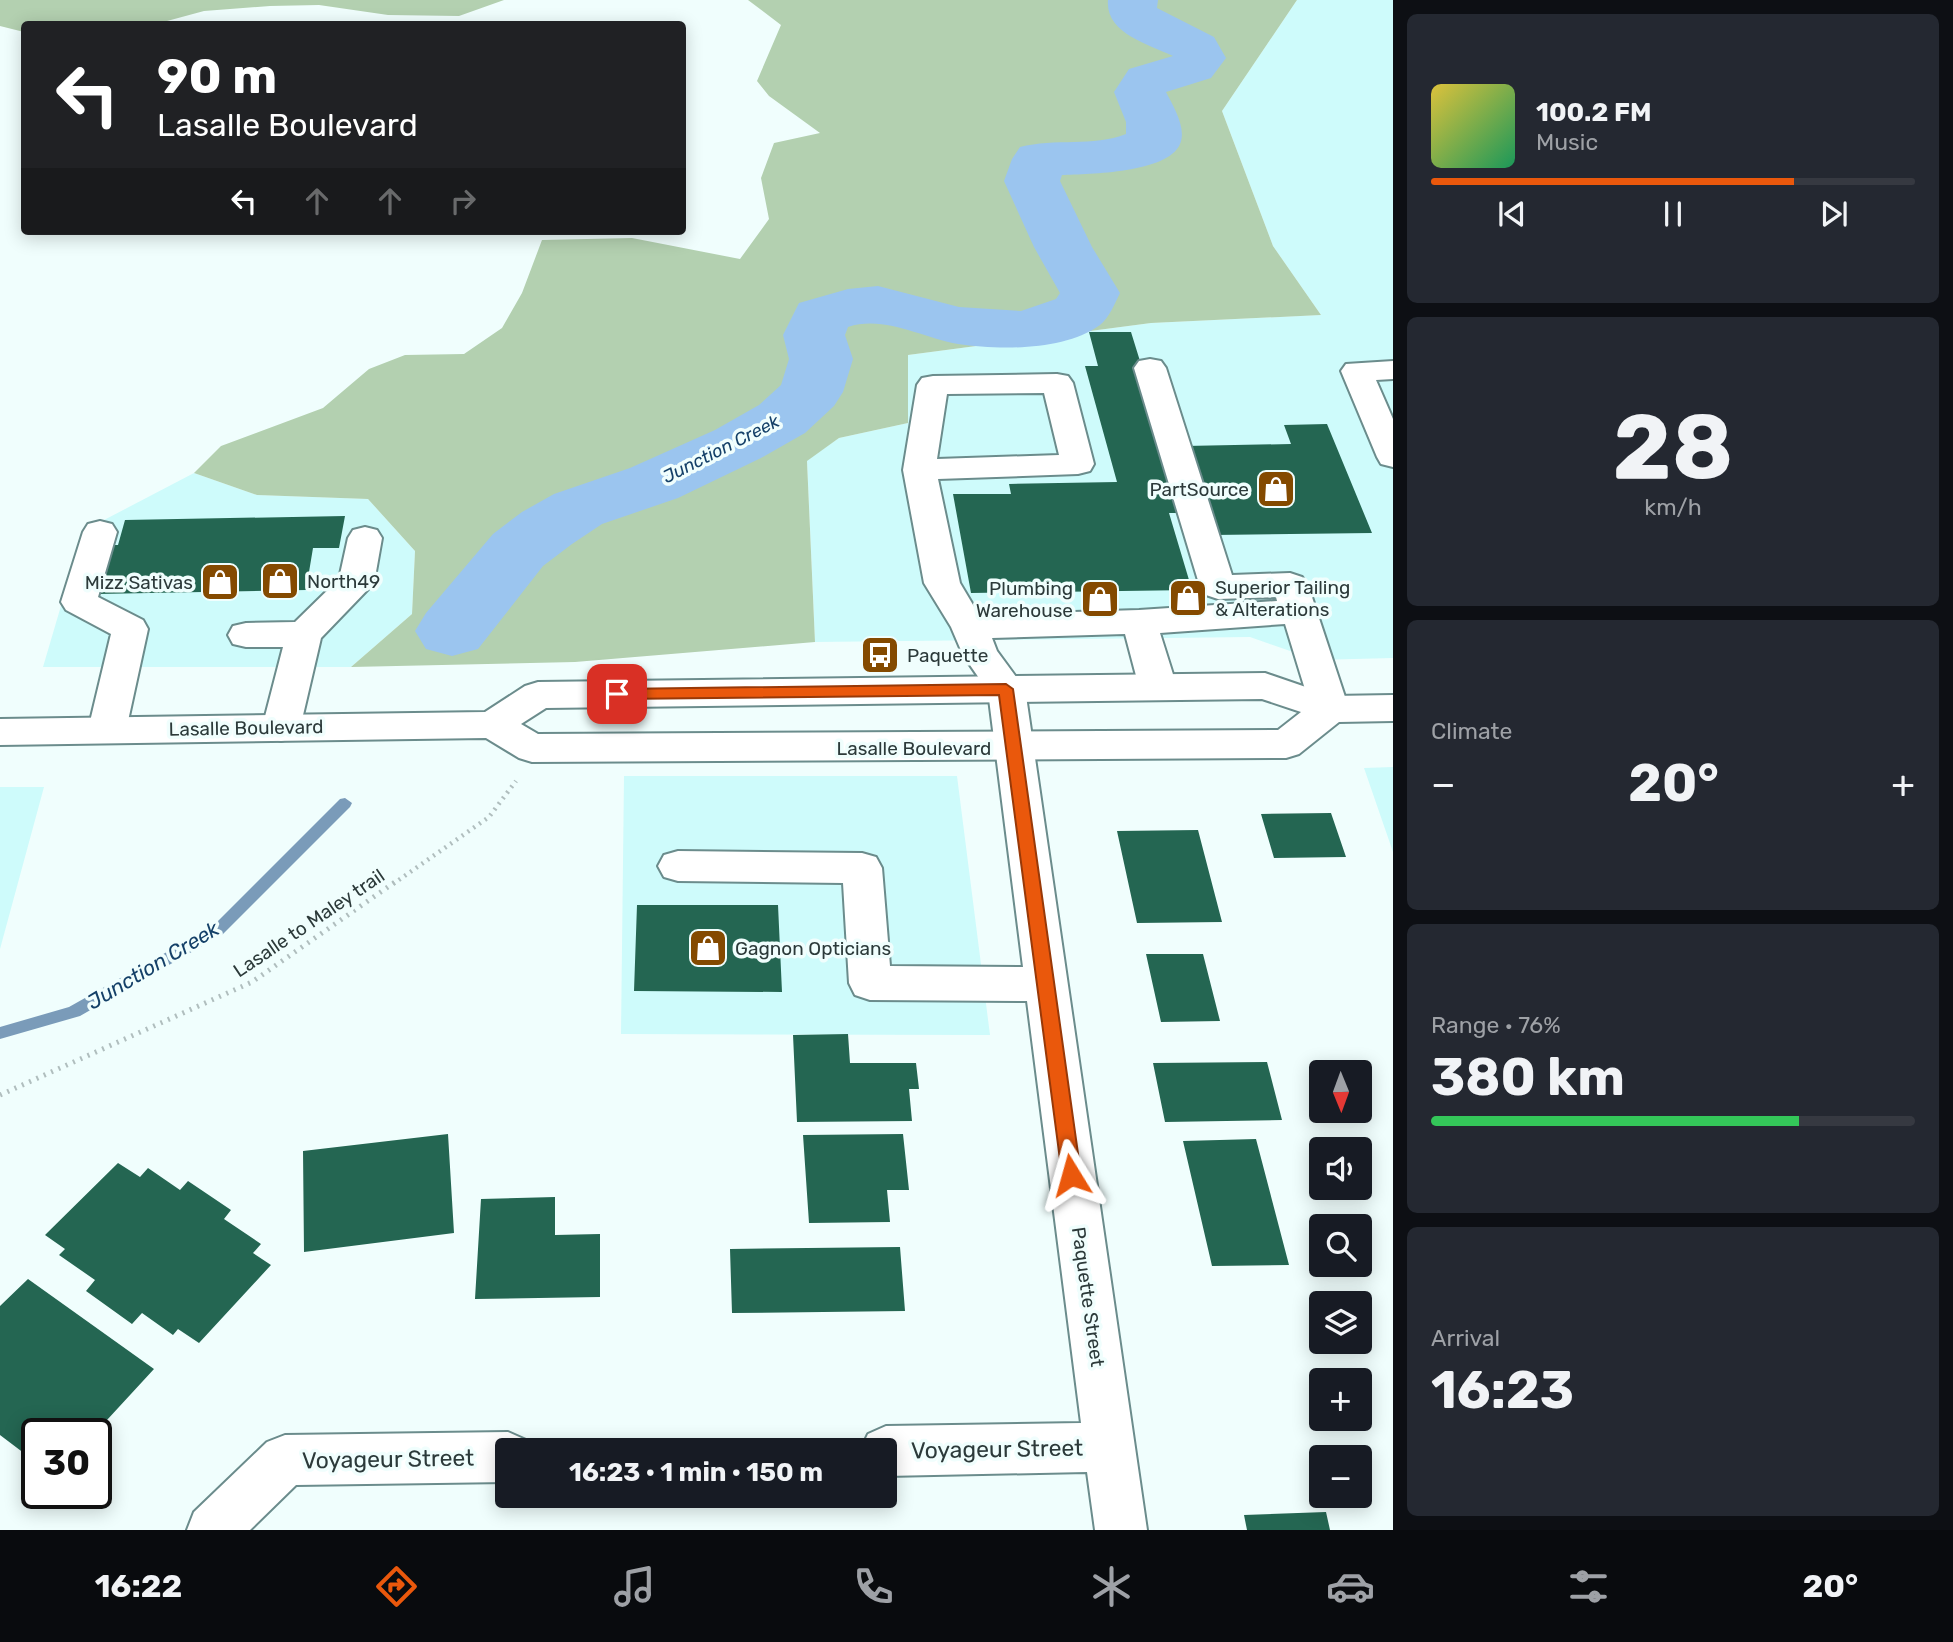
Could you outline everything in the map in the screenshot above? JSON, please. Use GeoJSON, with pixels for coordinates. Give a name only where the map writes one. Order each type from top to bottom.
{"type":"FeatureCollection","features":[{"type":"Feature","properties":{"kind":"main road"},"geometry":{"type":"LineString","coordinates":[[1150,368],[1218,587],[1290,585],[1330,709]]}},
{"type":"Feature","properties":{"kind":"main road"},"geometry":{"type":"LineString","coordinates":[[1393,370],[1357,370],[1393,457]]}},
{"type":"Feature","properties":{"kind":"main road"},"geometry":{"type":"LineString","coordinates":[[919,470],[1078,464],[1057,383],[933,385],[919,470],[942,583],[969,626],[981,654],[1006,689]]}},
{"type":"Feature","properties":{"kind":"main road"},"geometry":{"type":"LineString","coordinates":[[100,532],[79,602],[130,629],[107,730]]}},
{"type":"Feature","properties":{"kind":"main road"},"geometry":{"type":"LineString","coordinates":[[281,728],[304,634],[356,583],[365,538]]}},
{"type":"Feature","properties":{"kind":"main road"},"geometry":{"type":"LineString","coordinates":[[969,626],[1139,622],[1298,611]]}},
{"type":"Feature","properties":{"kind":"main road"},"geometry":{"type":"LineString","coordinates":[[1139,622],[1158,687]]}},
{"type":"Feature","properties":{"kind":"main road"},"geometry":{"type":"LineString","coordinates":[[246,635],[304,634]]}},
{"type":"Feature","properties":{"kind":"main road"},"geometry":{"type":"LineString","coordinates":[[492,725],[538,695],[1265,686],[1330,709],[1393,708]]}},
{"type":"Feature","properties":{"kind":"main road","name":"Paquette Street"},"geometry":{"type":"LineString","coordinates":[[1006,689],[1121,1530]]}},
{"type":"Feature","properties":{"kind":"main road","name":"Lasalle Boulevard"},"geometry":{"type":"LineString","coordinates":[[0,732],[492,725],[533,748],[1286,744],[1330,709]]}},
{"type":"Feature","properties":{"kind":"main road"},"geometry":{"type":"LineString","coordinates":[[678,866],[862,868],[870,983],[1046,984]]}},
{"type":"Feature","properties":{"kind":"main road","name":"Voyageur Street"},"geometry":{"type":"LineString","coordinates":[[897,1451],[1108,1447]]}},
{"type":"Feature","properties":{"kind":"main road","name":"Voyageur Street"},"geometry":{"type":"LineString","coordinates":[[213,1530],[285,1460],[495,1457]]}},
{"type":"Feature","properties":{"kind":"path","name":"Lasalle to Maley trail"},"geometry":{"type":"LineString","coordinates":[[0,1095],[252,982],[489,817],[519,776]]}},
{"type":"Feature","properties":{"kind":"shaded area"},"geometry":{"type":"Polygon","coordinates":[[[1297,0],[1393,0],[1393,658],[1316,660],[1250,637],[815,642],[807,460],[839,438],[908,423],[908,355],[1151,323],[1321,315],[1273,246],[1222,111],[1297,0]]]}},
{"type":"Feature","properties":{"kind":"shaded area"},"geometry":{"type":"Polygon","coordinates":[[[194,473],[257,495],[368,499],[415,551],[412,614],[351,667],[43,667],[83,531],[194,473]]]}},
{"type":"Feature","properties":{"kind":"shaded area"},"geometry":{"type":"Polygon","coordinates":[[[1393,767],[1393,852],[1364,768],[1393,767]]]}},
{"type":"Feature","properties":{"kind":"shaded area"},"geometry":{"type":"Polygon","coordinates":[[[624,776],[957,776],[990,1035],[621,1034],[624,776]]]}},
{"type":"Feature","properties":{"kind":"shaded area"},"geometry":{"type":"Polygon","coordinates":[[[0,787],[44,787],[0,949],[0,787]]]}},
{"type":"Feature","properties":{"kind":"green space"},"geometry":{"type":"Polygon","coordinates":[[[0,0],[504,0],[459,16],[388,15],[319,5],[270,6],[204,11],[167,21],[21,21],[21,31],[0,26],[0,0]]]}},
{"type":"Feature","properties":{"kind":"green space"},"geometry":{"type":"Polygon","coordinates":[[[748,0],[1297,0],[1222,111],[1273,246],[1321,315],[1151,323],[908,355],[908,423],[839,438],[807,461],[815,642],[575,662],[351,667],[412,614],[415,551],[368,499],[257,495],[194,473],[221,446],[323,408],[369,369],[405,355],[464,354],[502,328],[522,293],[542,240],[632,238],[740,259],[769,219],[761,178],[774,143],[820,133],[769,96],[757,81],[781,25],[748,0]]]}},
{"type":"Feature","properties":{"kind":"building"},"geometry":{"type":"Polygon","coordinates":[[[1089,332],[1131,332],[1187,513],[1169,513],[1192,590],[971,593],[953,494],[1011,494],[1009,484],[1117,482],[1085,366],[1098,366],[1089,332]]]}},
{"type":"Feature","properties":{"kind":"building","name":"PartSource"},"geometry":{"type":"Polygon","coordinates":[[[1327,424],[1372,533],[1213,535],[1185,446],[1291,444],[1284,425],[1327,424]]]}},
{"type":"Feature","properties":{"kind":"building"},"geometry":{"type":"Polygon","coordinates":[[[345,516],[339,548],[313,548],[306,590],[97,594],[110,545],[118,545],[125,520],[345,516]]]}},
{"type":"Feature","properties":{"kind":"building"},"geometry":{"type":"Polygon","coordinates":[[[1331,813],[1346,857],[1274,858],[1261,814],[1331,813]]]}},
{"type":"Feature","properties":{"kind":"building"},"geometry":{"type":"Polygon","coordinates":[[[1198,830],[1222,922],[1137,923],[1117,831],[1198,830]]]}},
{"type":"Feature","properties":{"kind":"building","name":"Gagnon Opticians"},"geometry":{"type":"Polygon","coordinates":[[[637,905],[778,905],[782,992],[634,991],[637,905]]]}},
{"type":"Feature","properties":{"kind":"building"},"geometry":{"type":"Polygon","coordinates":[[[1146,954],[1203,954],[1220,1021],[1161,1022],[1146,954]]]}},
{"type":"Feature","properties":{"kind":"building"},"geometry":{"type":"Polygon","coordinates":[[[848,1034],[850,1063],[916,1063],[919,1089],[909,1089],[912,1121],[797,1122],[793,1035],[848,1034]]]}},
{"type":"Feature","properties":{"kind":"building"},"geometry":{"type":"Polygon","coordinates":[[[1267,1062],[1282,1120],[1165,1122],[1153,1063],[1267,1062]]]}},
{"type":"Feature","properties":{"kind":"building"},"geometry":{"type":"Polygon","coordinates":[[[448,1134],[454,1233],[304,1252],[303,1151],[448,1134]]]}},
{"type":"Feature","properties":{"kind":"building"},"geometry":{"type":"Polygon","coordinates":[[[903,1134],[909,1190],[887,1190],[890,1222],[809,1223],[803,1135],[903,1134]]]}},
{"type":"Feature","properties":{"kind":"building"},"geometry":{"type":"Polygon","coordinates":[[[1256,1139],[1289,1265],[1212,1266],[1183,1141],[1256,1139]]]}},
{"type":"Feature","properties":{"kind":"building"},"geometry":{"type":"Polygon","coordinates":[[[118,1163],[140,1177],[148,1168],[180,1190],[188,1181],[231,1210],[224,1219],[261,1244],[253,1253],[271,1265],[199,1343],[178,1329],[173,1335],[142,1313],[132,1324],[86,1291],[95,1280],[59,1255],[65,1249],[45,1235],[118,1163]]]}},
{"type":"Feature","properties":{"kind":"building"},"geometry":{"type":"Polygon","coordinates":[[[555,1197],[555,1235],[600,1234],[600,1297],[475,1299],[481,1199],[555,1197]]]}},
{"type":"Feature","properties":{"kind":"building"},"geometry":{"type":"Polygon","coordinates":[[[900,1247],[905,1311],[732,1313],[730,1249],[900,1247]]]}},
{"type":"Feature","properties":{"kind":"building"},"geometry":{"type":"Polygon","coordinates":[[[28,1279],[154,1369],[109,1418],[21,1418],[21,1451],[0,1435],[0,1306],[28,1279]]]}},
{"type":"Feature","properties":{"kind":"building"},"geometry":{"type":"Polygon","coordinates":[[[1326,1512],[1330,1530],[1247,1530],[1244,1515],[1326,1512]]]}},
{"type":"Feature","properties":{"kind":"waterway","name":"Junction Creek"},"geometry":{"type":"LineString","coordinates":[[452,631],[518,550],[547,528],[578,509],[654,483],[738,444],[782,419],[811,392],[821,359],[814,335],[821,316],[848,307],[878,304],[958,325],[1021,330],[1054,323],[1080,311],[1090,293],[1063,247],[1032,181],[1040,159],[1116,157],[1154,142],[1153,122],[1140,92],[1148,80],[1193,67],[1200,58],[1196,48],[1132,14],[1133,0]]}},
{"type":"Feature","properties":{"kind":"waterway","name":"Junction Creek"},"geometry":{"type":"LineString","coordinates":[[0,1033],[74,1012],[218,930],[345,803]]}},
{"type":"Feature","properties":{"kind":"place","name":"PartSource"},"geometry":{"type":"Point","coordinates":[1276,489]}},
{"type":"Feature","properties":{"kind":"place","name":"North49"},"geometry":{"type":"Point","coordinates":[280,581]}},
{"type":"Feature","properties":{"kind":"place","name":"Mizz Sativas"},"geometry":{"type":"Point","coordinates":[220,582]}},
{"type":"Feature","properties":{"kind":"place","name":"Superior Tailing & Alterations"},"geometry":{"type":"Point","coordinates":[1188,598]}},
{"type":"Feature","properties":{"kind":"place","name":"Plumbing Warehouse"},"geometry":{"type":"Point","coordinates":[1100,599]}},
{"type":"Feature","properties":{"kind":"place","name":"Paquette"},"geometry":{"type":"Point","coordinates":[880,655]}},
{"type":"Feature","properties":{"kind":"place","name":"Gagnon Opticians"},"geometry":{"type":"Point","coordinates":[708,948]}},
{"type":"Feature","properties":{"kind":"route"},"geometry":{"type":"LineString","coordinates":[[617,694],[1006,689],[1071,1175]]}}]}
